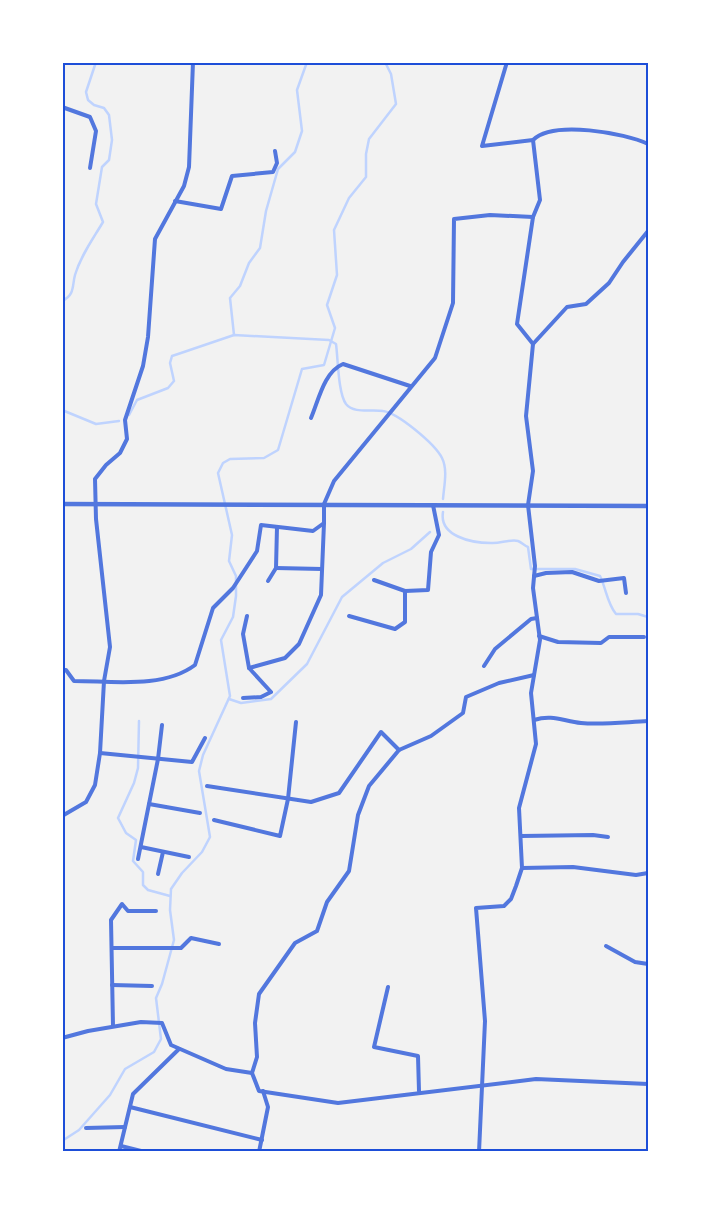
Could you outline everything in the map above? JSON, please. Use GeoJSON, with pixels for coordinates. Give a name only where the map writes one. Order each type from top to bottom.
{"type":"FeatureCollection","features":[{"type":"Feature","properties":{"kind":"street"},"geometry":{"type":"LineString","coordinates":[[62,816],[86,802],[95,785],[100,753],[104,681],[110,647],[96,519],[95,479],[106,465],[120,454],[127,439],[125,420],[143,366],[148,337],[155,239],[184,186],[189,167],[193,62]]}},
{"type":"Feature","properties":{"kind":"street"},"geometry":{"type":"LineString","coordinates":[[507,62],[482,146],[533,140],[538,134],[558,130],[608,133],[638,139],[648,144]]}},
{"type":"Feature","properties":{"kind":"street"},"geometry":{"type":"LineString","coordinates":[[62,107],[90,117],[96,131],[90,168]]}},
{"type":"Feature","properties":{"kind":"street"},"geometry":{"type":"LineString","coordinates":[[533,140],[540,200],[533,217],[517,324],[533,344]]}},
{"type":"Feature","properties":{"kind":"street"},"geometry":{"type":"LineString","coordinates":[[175,201],[221,209],[232,176],[273,172],[277,163],[275,151]]}},
{"type":"Feature","properties":{"kind":"street"},"geometry":{"type":"LineString","coordinates":[[249,668],[285,658],[299,644],[321,595],[324,504],[334,481],[410,386],[435,358],[453,303],[454,219],[490,215],[533,217]]}},
{"type":"Feature","properties":{"kind":"street"},"geometry":{"type":"LineString","coordinates":[[479,1152],[486,1021],[476,908],[504,906],[511,899],[522,868],[519,808],[536,744],[532,694],[539,636],[532,588],[534,571],[528,505],[533,471],[526,416],[533,344],[567,307],[586,304],[610,283],[623,262],[648,232]]}},
{"type":"Feature","properties":{"kind":"street"},"geometry":{"type":"LineString","coordinates":[[312,418],[326,381],[334,368],[343,364],[410,386]]}},
{"type":"Feature","properties":{"kind":"street"},"geometry":{"type":"LineString","coordinates":[[62,504],[648,506]]}},
{"type":"Feature","properties":{"kind":"street"},"geometry":{"type":"LineString","coordinates":[[374,580],[405,591],[428,590],[430,552],[438,535],[432,505]]}},
{"type":"Feature","properties":{"kind":"street"},"geometry":{"type":"LineString","coordinates":[[62,670],[66,670],[74,681],[140,681],[176,677],[195,666],[212,608],[233,588],[258,551],[261,525],[313,531],[324,523]]}},
{"type":"Feature","properties":{"kind":"street"},"geometry":{"type":"LineString","coordinates":[[268,581],[276,568],[277,527]]}},
{"type":"Feature","properties":{"kind":"street"},"geometry":{"type":"LineString","coordinates":[[276,568],[322,569]]}},
{"type":"Feature","properties":{"kind":"street"},"geometry":{"type":"LineString","coordinates":[[534,571],[546,573],[572,572],[599,581],[624,578],[626,593]]}},
{"type":"Feature","properties":{"kind":"street"},"geometry":{"type":"LineString","coordinates":[[349,616],[395,629],[405,622],[405,591]]}},
{"type":"Feature","properties":{"kind":"street"},"geometry":{"type":"LineString","coordinates":[[243,698],[261,697],[271,692],[249,668],[244,634],[248,616]]}},
{"type":"Feature","properties":{"kind":"street"},"geometry":{"type":"LineString","coordinates":[[484,666],[495,649],[531,619],[537,618]]}},
{"type":"Feature","properties":{"kind":"street"},"geometry":{"type":"LineString","coordinates":[[539,636],[558,642],[601,643],[609,637],[644,637]]}},
{"type":"Feature","properties":{"kind":"street"},"geometry":{"type":"LineString","coordinates":[[534,675],[499,683],[466,697],[463,713],[431,736],[399,750],[368,786],[358,815],[349,871],[328,902],[317,931],[295,944],[259,994],[255,1023],[257,1057],[252,1072],[259,1090],[338,1103],[419,1091],[483,1086],[536,1078],[648,1084]]}},
{"type":"Feature","properties":{"kind":"street"},"geometry":{"type":"LineString","coordinates":[[534,720],[545,716],[560,717],[580,723],[648,721]]}},
{"type":"Feature","properties":{"kind":"street"},"geometry":{"type":"LineString","coordinates":[[214,820],[280,836],[288,798],[296,722]]}},
{"type":"Feature","properties":{"kind":"street"},"geometry":{"type":"LineString","coordinates":[[138,860],[158,759],[162,725]]}},
{"type":"Feature","properties":{"kind":"street"},"geometry":{"type":"LineString","coordinates":[[207,786],[311,802],[339,793],[381,732],[399,750]]}},
{"type":"Feature","properties":{"kind":"street"},"geometry":{"type":"LineString","coordinates":[[100,753],[192,762],[205,738]]}},
{"type":"Feature","properties":{"kind":"street"},"geometry":{"type":"LineString","coordinates":[[149,804],[200,814]]}},
{"type":"Feature","properties":{"kind":"street"},"geometry":{"type":"LineString","coordinates":[[521,836],[593,835],[608,838]]}},
{"type":"Feature","properties":{"kind":"street"},"geometry":{"type":"LineString","coordinates":[[141,847],[189,857]]}},
{"type":"Feature","properties":{"kind":"street"},"geometry":{"type":"LineString","coordinates":[[158,874],[163,852]]}},
{"type":"Feature","properties":{"kind":"street"},"geometry":{"type":"LineString","coordinates":[[522,868],[573,867],[636,875],[648,873]]}},
{"type":"Feature","properties":{"kind":"street"},"geometry":{"type":"LineString","coordinates":[[113,1026],[112,920],[122,904],[128,910],[156,911]]}},
{"type":"Feature","properties":{"kind":"street"},"geometry":{"type":"LineString","coordinates":[[112,948],[181,948],[191,938],[219,944]]}},
{"type":"Feature","properties":{"kind":"street"},"geometry":{"type":"LineString","coordinates":[[606,946],[635,962],[648,964]]}},
{"type":"Feature","properties":{"kind":"street"},"geometry":{"type":"LineString","coordinates":[[112,985],[152,986]]}},
{"type":"Feature","properties":{"kind":"street"},"geometry":{"type":"LineString","coordinates":[[388,987],[374,1047],[418,1056],[419,1091]]}},
{"type":"Feature","properties":{"kind":"street"},"geometry":{"type":"LineString","coordinates":[[62,1038],[113,1026],[141,1022],[162,1023],[171,1045],[226,1069],[252,1072]]}},
{"type":"Feature","properties":{"kind":"street"},"geometry":{"type":"LineString","coordinates":[[119,1152],[133,1094],[179,1049]]}},
{"type":"Feature","properties":{"kind":"street"},"geometry":{"type":"LineString","coordinates":[[259,1152],[268,1107],[263,1091]]}},
{"type":"Feature","properties":{"kind":"street"},"geometry":{"type":"LineString","coordinates":[[130,1107],[262,1140]]}},
{"type":"Feature","properties":{"kind":"street"},"geometry":{"type":"LineString","coordinates":[[86,1128],[125,1127]]}},
{"type":"Feature","properties":{"kind":"street"},"geometry":{"type":"LineString","coordinates":[[121,1146],[145,1152]]}},
{"type":"Feature","properties":{"kind":"waterway"},"geometry":{"type":"LineString","coordinates":[[62,301],[71,293],[80,261],[103,222],[96,204],[102,167],[109,160],[112,140],[109,115],[104,108],[94,105],[88,100],[86,92],[96,62]]}},
{"type":"Feature","properties":{"kind":"waterway"},"geometry":{"type":"LineString","coordinates":[[234,335],[230,298],[240,286],[249,263],[260,248],[266,211],[278,169],[295,152],[302,131],[297,90],[307,62]]}},
{"type":"Feature","properties":{"kind":"waterway"},"geometry":{"type":"LineString","coordinates":[[62,1141],[79,1130],[110,1095],[125,1069],[154,1052],[161,1039],[156,998],[162,984],[174,940],[170,910],[171,889],[182,873],[202,852],[210,837],[199,771],[203,755],[230,696],[221,640],[233,617],[236,576],[229,561],[232,535],[218,473],[223,463],[230,459],[264,458],[278,450],[302,369],[324,365],[335,328],[327,305],[337,275],[334,230],[349,198],[366,177],[366,154],[369,139],[396,104],[391,74],[385,62]]}},
{"type":"Feature","properties":{"kind":"waterway"},"geometry":{"type":"LineString","coordinates":[[129,415],[137,400],[168,388],[174,381],[170,363],[172,356],[234,335],[329,340],[336,344],[341,392],[346,404],[353,409],[390,413],[416,430],[432,445],[444,463],[443,499]]}},
{"type":"Feature","properties":{"kind":"waterway"},"geometry":{"type":"LineString","coordinates":[[62,410],[96,424],[119,421]]}},
{"type":"Feature","properties":{"kind":"waterway"},"geometry":{"type":"LineString","coordinates":[[443,512],[443,520],[446,527],[466,540],[483,543],[518,541],[528,547],[531,569],[575,569],[600,576],[616,614],[638,614],[648,617]]}},
{"type":"Feature","properties":{"kind":"waterway"},"geometry":{"type":"LineString","coordinates":[[229,699],[241,703],[271,699],[307,664],[342,597],[383,563],[411,549],[430,532]]}},
{"type":"Feature","properties":{"kind":"waterway"},"geometry":{"type":"LineString","coordinates":[[139,721],[138,768],[134,783],[118,818],[126,833],[136,840],[133,861],[143,872],[143,885],[148,890],[170,896]]}}]}
